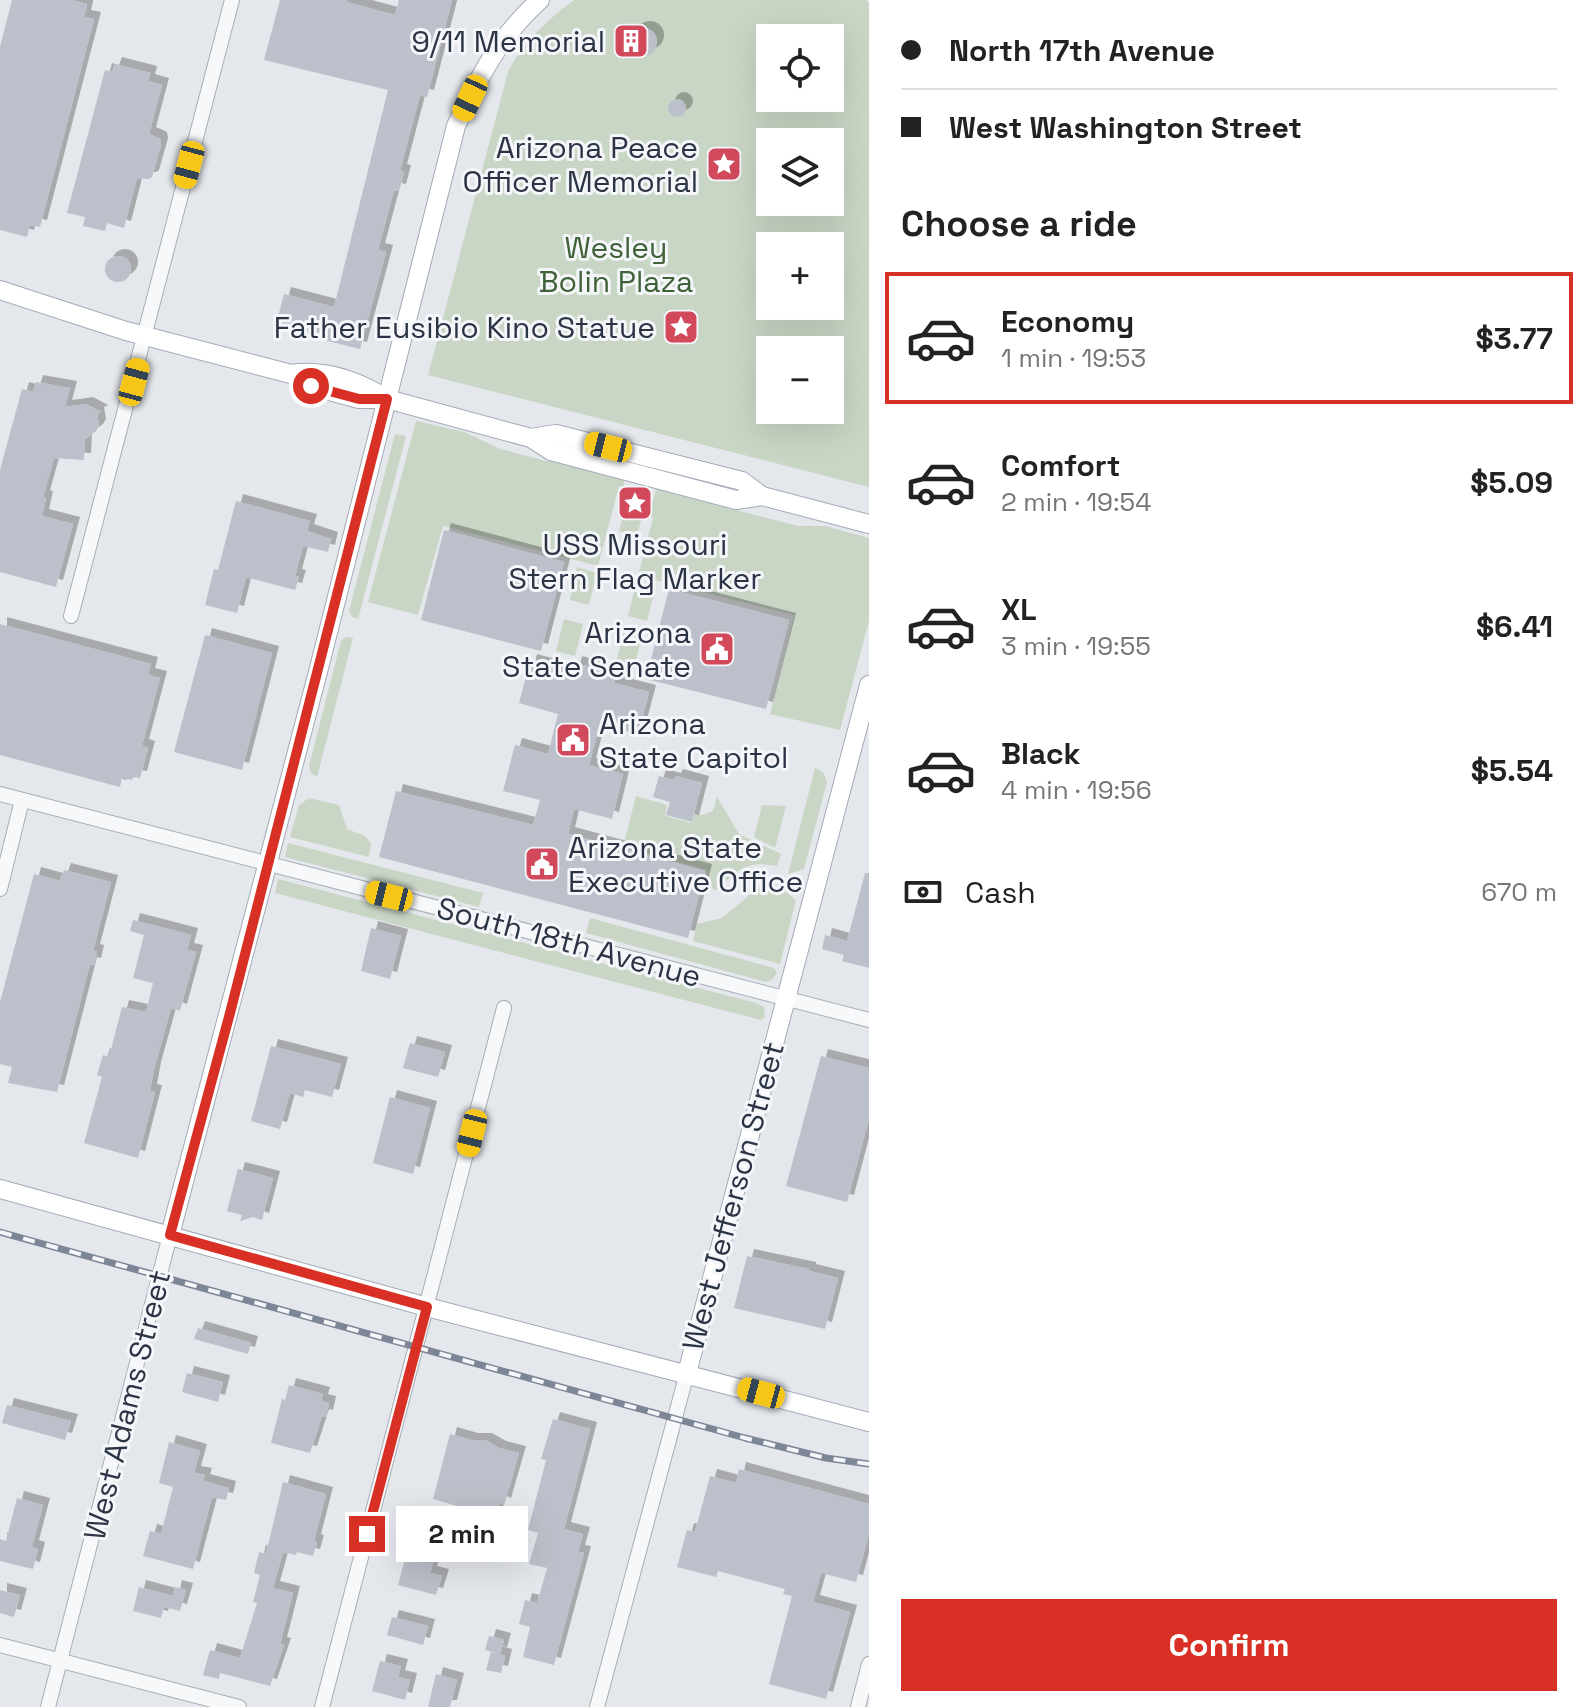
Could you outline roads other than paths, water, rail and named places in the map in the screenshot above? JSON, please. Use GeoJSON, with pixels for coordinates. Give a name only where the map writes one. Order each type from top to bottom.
{"type":"FeatureCollection","features":[{"type":"Feature","properties":{"kind":"main road","name":"West Adams Street"},"geometry":{"type":"LineString","coordinates":[[170,1235],[268,865],[456,126],[483,69],[518,19],[540,0]]}},
{"type":"Feature","properties":{"kind":"main road"},"geometry":{"type":"LineString","coordinates":[[0,290],[146,336],[291,374],[314,371],[362,384],[387,399],[531,438],[556,434],[742,481],[762,496],[869,524]]}},
{"type":"Feature","properties":{"kind":"main road","name":"West Jefferson Street"},"geometry":{"type":"LineString","coordinates":[[687,1373],[869,685]]}},
{"type":"Feature","properties":{"kind":"main road"},"geometry":{"type":"LineString","coordinates":[[0,1189],[427,1307],[869,1422]]}},
{"type":"Feature","properties":{"kind":"street"},"geometry":{"type":"LineString","coordinates":[[71,616],[232,0]]}},
{"type":"Feature","properties":{"kind":"street","name":"South 18th Avenue"},"geometry":{"type":"LineString","coordinates":[[0,794],[869,1020]]}},
{"type":"Feature","properties":{"kind":"street"},"geometry":{"type":"LineString","coordinates":[[0,889],[22,800]]}},
{"type":"Feature","properties":{"kind":"street"},"geometry":{"type":"LineString","coordinates":[[322,1707],[504,1008]]}},
{"type":"Feature","properties":{"kind":"street","name":"West Adams Street"},"geometry":{"type":"LineString","coordinates":[[48,1707],[170,1235]]}},
{"type":"Feature","properties":{"kind":"street","name":"West Jefferson Street"},"geometry":{"type":"LineString","coordinates":[[597,1707],[687,1373]]}},
{"type":"Feature","properties":{"kind":"street"},"geometry":{"type":"LineString","coordinates":[[0,1645],[239,1707]]}},
{"type":"Feature","properties":{"kind":"street"},"geometry":{"type":"LineString","coordinates":[[858,1707],[869,1664]]}},
{"type":"Feature","properties":{"kind":"railway"},"geometry":{"type":"LineString","coordinates":[[0,1232],[745,1438],[826,1458],[869,1464]]}},
{"type":"Feature","properties":{"kind":"place","name":"9/11 Memorial"},"geometry":{"type":"Point","coordinates":[631,41]}},
{"type":"Feature","properties":{"kind":"place","name":"Arizona Peace Officer Memorial"},"geometry":{"type":"Point","coordinates":[724,164]}},
{"type":"Feature","properties":{"kind":"place","name":"Father Eusibio Kino Statue"},"geometry":{"type":"Point","coordinates":[681,327]}},
{"type":"Feature","properties":{"kind":"place","name":"USS Missouri Stern Flag Marker"},"geometry":{"type":"Point","coordinates":[635,503]}},
{"type":"Feature","properties":{"kind":"place","name":"Arizona State Senate"},"geometry":{"type":"Point","coordinates":[717,649]}},
{"type":"Feature","properties":{"kind":"place","name":"Arizona State Capitol"},"geometry":{"type":"Point","coordinates":[573,740]}},
{"type":"Feature","properties":{"kind":"place","name":"Arizona State Executive Office"},"geometry":{"type":"Point","coordinates":[542,864]}},
{"type":"Feature","properties":{"kind":"park label","name":"Wesley Bolin Plaza"},"geometry":{"type":"Point","coordinates":[616,264]}}]}
